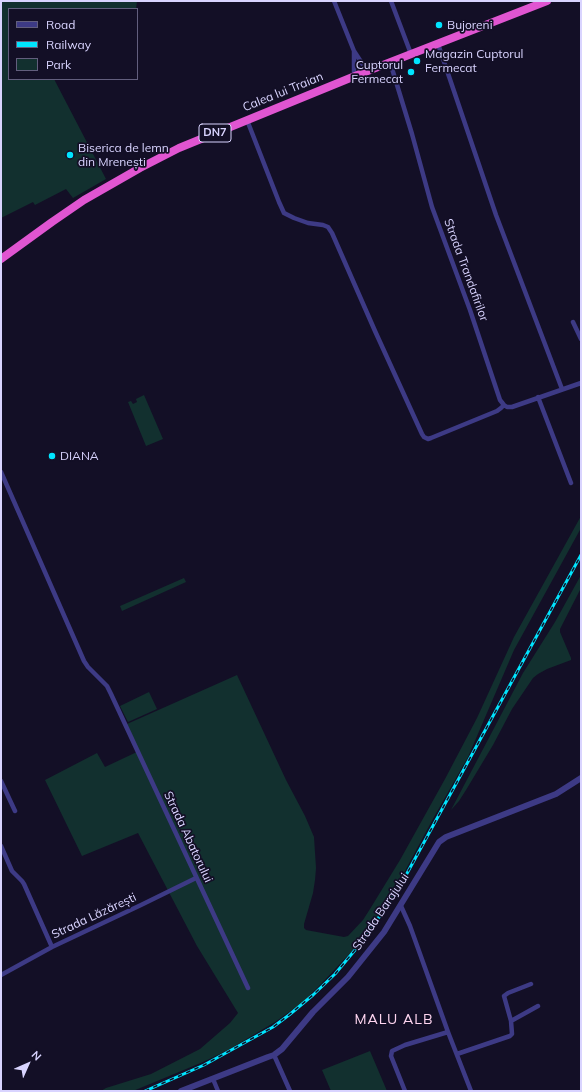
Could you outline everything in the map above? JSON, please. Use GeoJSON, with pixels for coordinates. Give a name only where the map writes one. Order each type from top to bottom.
{"type":"FeatureCollection","features":[{"type":"Feature","properties":{"kind":"highway","name":"Calea lui Traian"},"geometry":{"type":"LineString","coordinates":[[1,259],[84,200],[179,148],[367,71],[547,1]]}},
{"type":"Feature","properties":{"kind":"street"},"geometry":{"type":"LineString","coordinates":[[334,1],[354,51],[367,71]]}},
{"type":"Feature","properties":{"kind":"street"},"geometry":{"type":"LineString","coordinates":[[391,1],[411,54]]}},
{"type":"Feature","properties":{"kind":"street"},"geometry":{"type":"LineString","coordinates":[[438,44],[496,215],[562,388]]}},
{"type":"Feature","properties":{"kind":"street"},"geometry":{"type":"LineString","coordinates":[[354,51],[354,77]]}},
{"type":"Feature","properties":{"kind":"street","name":"Strada Trandafirilor"},"geometry":{"type":"LineString","coordinates":[[390,62],[432,207],[470,310],[500,400],[504,405]]}},
{"type":"Feature","properties":{"kind":"street"},"geometry":{"type":"LineString","coordinates":[[247,120],[284,212],[294,218],[308,223],[328,227],[332,233],[378,338],[424,437],[428,439],[431,438],[497,412],[504,405],[507,407],[512,407],[581,382]]}},
{"type":"Feature","properties":{"kind":"street"},"geometry":{"type":"LineString","coordinates":[[573,322],[581,339]]}},
{"type":"Feature","properties":{"kind":"street"},"geometry":{"type":"LineString","coordinates":[[538,397],[570,483]]}},
{"type":"Feature","properties":{"kind":"street","name":"Strada Abatorului"},"geometry":{"type":"LineString","coordinates":[[1,472],[84,661],[107,686],[248,988]]}},
{"type":"Feature","properties":{"kind":"street","name":"Strada Barajului"},"geometry":{"type":"LineString","coordinates":[[181,1091],[274,1055],[360,964],[401,906],[439,842],[446,837],[556,794],[581,778]]}},
{"type":"Feature","properties":{"kind":"street"},"geometry":{"type":"LineString","coordinates":[[1,781],[15,812]]}},
{"type":"Feature","properties":{"kind":"street"},"geometry":{"type":"LineString","coordinates":[[1,846],[12,871],[22,880],[52,947]]}},
{"type":"Feature","properties":{"kind":"street","name":"Strada Lăzărești"},"geometry":{"type":"LineString","coordinates":[[1,975],[52,947],[196,878]]}},
{"type":"Feature","properties":{"kind":"street"},"geometry":{"type":"LineString","coordinates":[[401,906],[410,926],[471,1091]]}},
{"type":"Feature","properties":{"kind":"street"},"geometry":{"type":"LineString","coordinates":[[457,1054],[510,1036],[512,1034],[511,1021],[504,996],[531,984]]}},
{"type":"Feature","properties":{"kind":"street"},"geometry":{"type":"LineString","coordinates":[[511,1021],[538,1006]]}},
{"type":"Feature","properties":{"kind":"street"},"geometry":{"type":"LineString","coordinates":[[405,1091],[391,1056],[392,1051],[405,1045],[448,1032]]}},
{"type":"Feature","properties":{"kind":"street"},"geometry":{"type":"LineString","coordinates":[[274,1055],[290,1091]]}},
{"type":"Feature","properties":{"kind":"street"},"geometry":{"type":"LineString","coordinates":[[213,1079],[218,1091]]}},
{"type":"Feature","properties":{"kind":"green space"},"geometry":{"type":"Polygon","coordinates":[[[1,1],[137,1],[136,8],[8,8],[8,80],[55,80],[106,179],[73,198],[66,189],[35,205],[33,202],[1,218],[1,1]]]}},
{"type":"Feature","properties":{"kind":"green space"},"geometry":{"type":"Polygon","coordinates":[[[144,395],[163,439],[146,446],[128,402],[131,401],[133,404],[137,402],[136,399],[144,395]]]}},
{"type":"Feature","properties":{"kind":"green space"},"geometry":{"type":"Polygon","coordinates":[[[581,516],[581,528],[514,650],[468,757],[398,884],[377,918],[353,950],[303,1002],[275,1022],[228,1050],[133,1091],[101,1091],[106,1088],[151,1074],[200,1049],[230,1023],[238,1013],[197,946],[138,833],[82,856],[45,780],[97,753],[105,767],[139,751],[127,724],[237,675],[314,837],[316,868],[315,880],[304,928],[306,930],[344,937],[348,936],[363,920],[370,909],[400,860],[445,779],[477,718],[514,637],[581,516]]]}},
{"type":"Feature","properties":{"kind":"green space"},"geometry":{"type":"Polygon","coordinates":[[[581,575],[581,588],[560,629],[571,660],[547,669],[533,678],[512,709],[493,745],[466,790],[451,810],[523,673],[555,622],[581,575]]]}},
{"type":"Feature","properties":{"kind":"green space"},"geometry":{"type":"Polygon","coordinates":[[[184,578],[186,582],[122,611],[120,606],[184,578]]]}},
{"type":"Feature","properties":{"kind":"green space"},"geometry":{"type":"Polygon","coordinates":[[[149,692],[157,709],[128,722],[120,706],[149,692]]]}},
{"type":"Feature","properties":{"kind":"green space"},"geometry":{"type":"Polygon","coordinates":[[[370,1051],[387,1091],[331,1091],[322,1070],[370,1051]]]}},
{"type":"Feature","properties":{"kind":"railway"},"geometry":{"type":"LineString","coordinates":[[145,1091],[204,1065],[273,1027],[313,995],[335,974],[355,950],[385,909],[405,877],[581,555]]}},
{"type":"Feature","properties":{"kind":"place","name":"Bujoreni"},"geometry":{"type":"Point","coordinates":[439,25]}},
{"type":"Feature","properties":{"kind":"place","name":"Magazin Cuptorul Fermecat"},"geometry":{"type":"Point","coordinates":[417,61]}},
{"type":"Feature","properties":{"kind":"place","name":"Cuptorul Fermecat"},"geometry":{"type":"Point","coordinates":[411,72]}},
{"type":"Feature","properties":{"kind":"place","name":"Biserica de lemn din Mrenești"},"geometry":{"type":"Point","coordinates":[70,155]}},
{"type":"Feature","properties":{"kind":"place","name":"DIANA"},"geometry":{"type":"Point","coordinates":[52,456]}},
{"type":"Feature","properties":{"kind":"district","name":"MALU ALB"},"geometry":{"type":"Point","coordinates":[394,1020]}}]}
